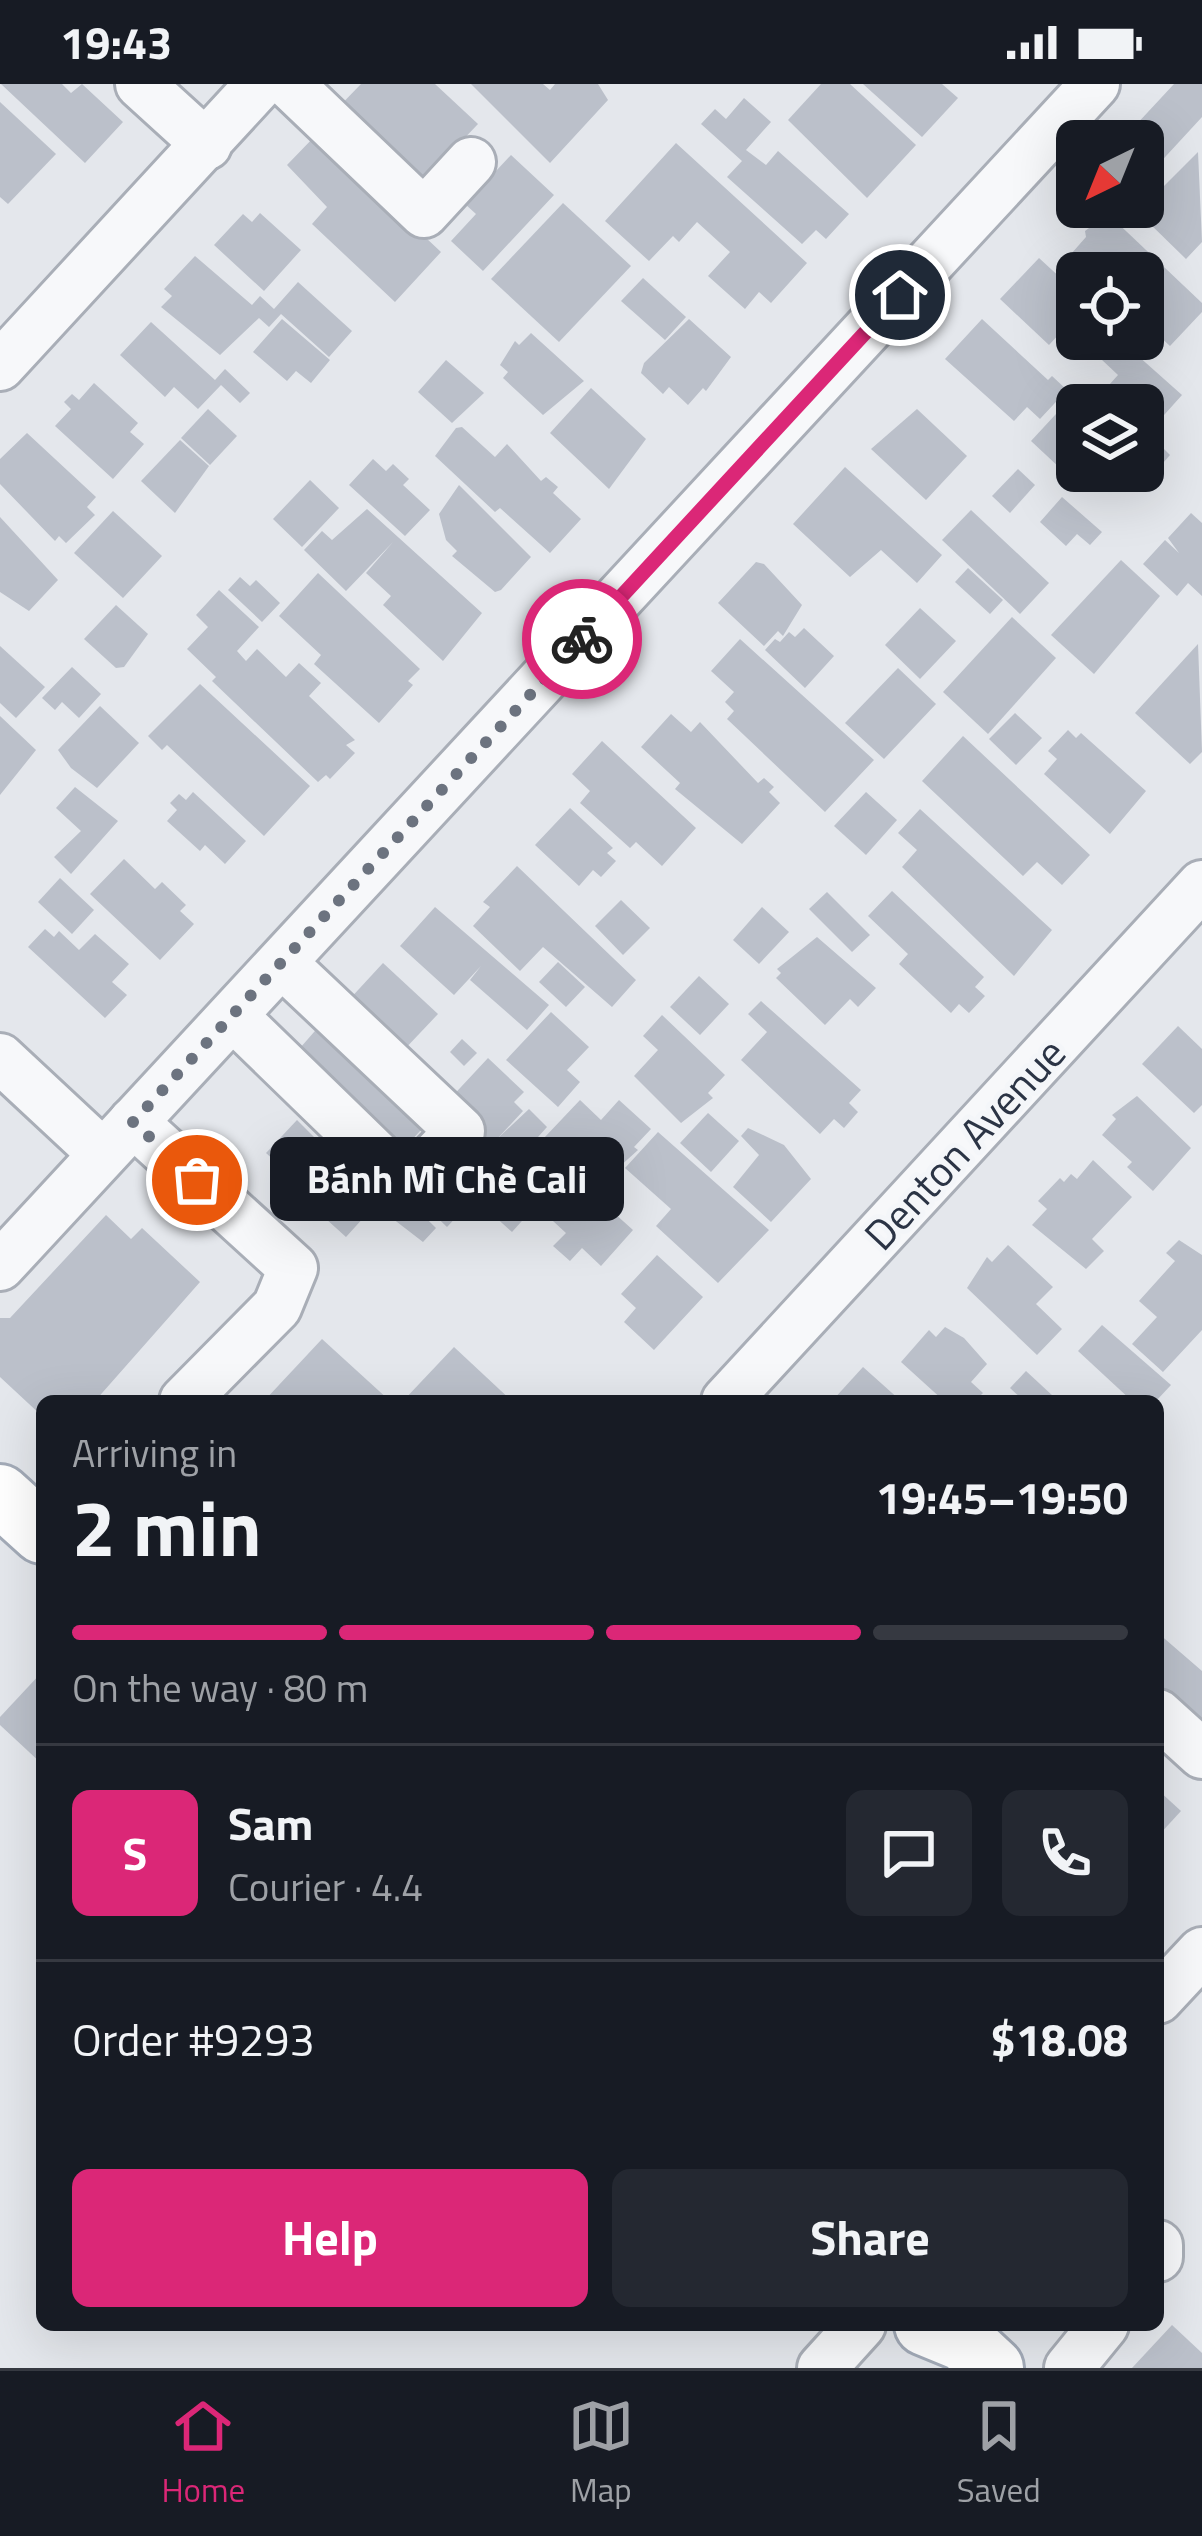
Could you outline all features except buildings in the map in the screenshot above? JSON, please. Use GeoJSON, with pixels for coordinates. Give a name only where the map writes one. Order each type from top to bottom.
{"type":"FeatureCollection","features":[{"type":"Feature","properties":{"kind":"main road"},"geometry":{"type":"LineString","coordinates":[[0,1495],[36,1528]]}},
{"type":"Feature","properties":{"kind":"main road"},"geometry":{"type":"LineString","coordinates":[[893,2331],[915,2368]]}},
{"type":"Feature","properties":{"kind":"main road"},"geometry":{"type":"LineString","coordinates":[[940,2331],[964,2341],[993,2368]]}},
{"type":"Feature","properties":{"kind":"street"},"geometry":{"type":"LineString","coordinates":[[140,84],[207,145]]}},
{"type":"Feature","properties":{"kind":"street"},"geometry":{"type":"LineString","coordinates":[[0,366],[260,84]]}},
{"type":"Feature","properties":{"kind":"street"},"geometry":{"type":"LineString","coordinates":[[289,84],[424,212],[471,162]]}},
{"type":"Feature","properties":{"kind":"street"},"geometry":{"type":"LineString","coordinates":[[0,1266],[1095,84]]}},
{"type":"Feature","properties":{"kind":"street","name":"Denton Avenue"},"geometry":{"type":"LineString","coordinates":[[732,1395],[1202,885]]}},
{"type":"Feature","properties":{"kind":"street"},"geometry":{"type":"LineString","coordinates":[[234,1017],[407,1185],[460,1130],[282,962]]}},
{"type":"Feature","properties":{"kind":"street"},"geometry":{"type":"LineString","coordinates":[[0,1058],[118,1138],[293,1268],[278,1307],[190,1395]]}},
{"type":"Feature","properties":{"kind":"street"},"geometry":{"type":"LineString","coordinates":[[1164,1719],[1202,1754]]}},
{"type":"Feature","properties":{"kind":"street"},"geometry":{"type":"LineString","coordinates":[[1164,1993],[1202,1952]]}},
{"type":"Feature","properties":{"kind":"street"},"geometry":{"type":"LineString","coordinates":[[822,2368],[856,2331]]}},
{"type":"Feature","properties":{"kind":"street"},"geometry":{"type":"LineString","coordinates":[[1069,2368],[1100,2331]]}},
{"type":"Feature","properties":{"kind":"way so far"},"geometry":{"type":"LineString","coordinates":[[197,1180],[133,1122],[582,639]]}},
{"type":"Feature","properties":{"kind":"place","name":"Bánh Mì Chè Cali"},"geometry":{"type":"Point","coordinates":[197,1180]}},
{"type":"Feature","properties":{"kind":"route"},"geometry":{"type":"LineString","coordinates":[[582,639],[900,295]]}}]}
